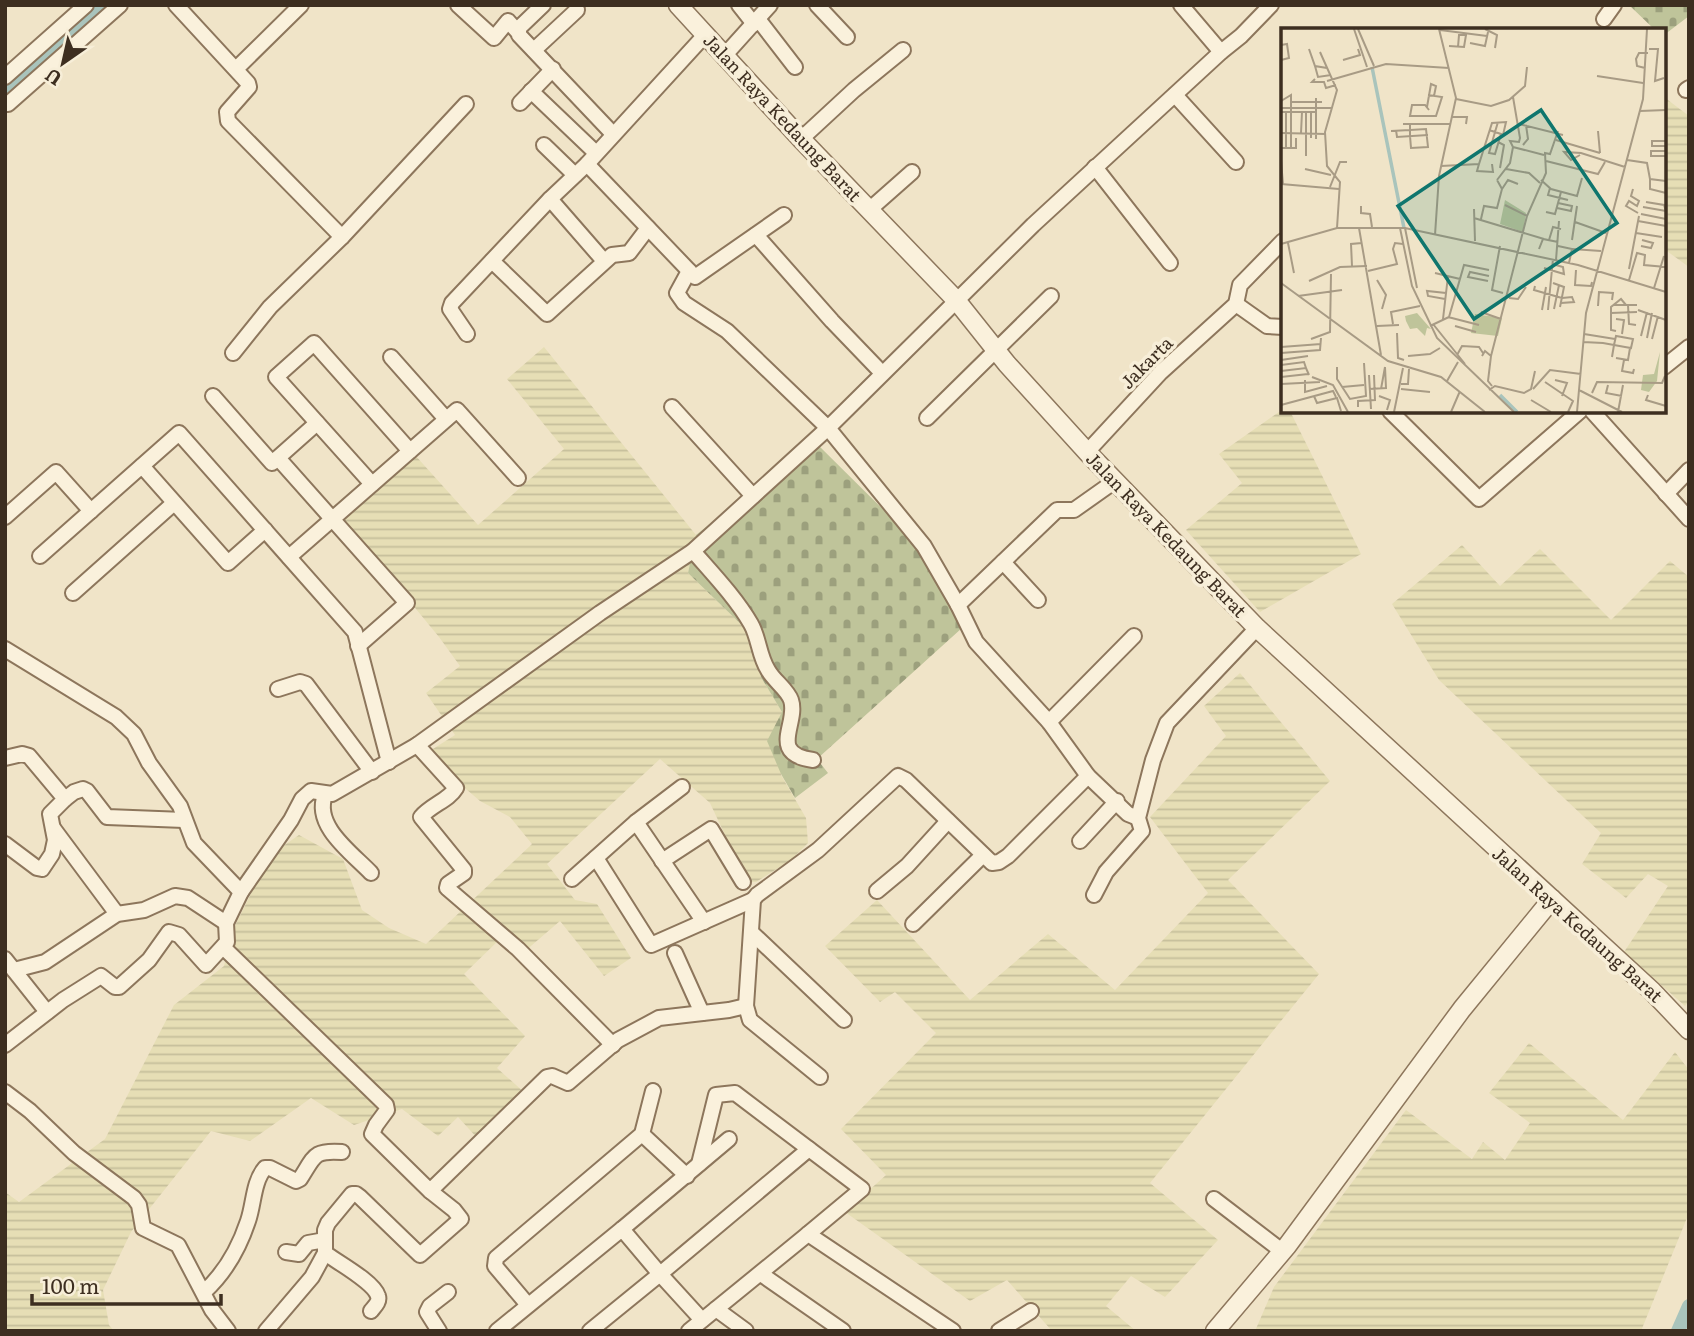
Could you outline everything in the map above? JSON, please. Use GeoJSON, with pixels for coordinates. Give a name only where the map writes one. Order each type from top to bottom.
{"type":"FeatureCollection","features":[{"type":"Feature","properties":{"kind":"street"},"geometry":{"type":"LineString","coordinates":[[5,76],[86,5]]}},
{"type":"Feature","properties":{"kind":"street"},"geometry":{"type":"LineString","coordinates":[[8,104],[120,5]]}},
{"type":"Feature","properties":{"kind":"street"},"geometry":{"type":"LineString","coordinates":[[176,5],[248,83],[249,87],[227,112],[228,121],[342,237]]}},
{"type":"Feature","properties":{"kind":"street"},"geometry":{"type":"LineString","coordinates":[[236,69],[302,5]]}},
{"type":"Feature","properties":{"kind":"street"},"geometry":{"type":"LineString","coordinates":[[458,5],[495,38],[508,21],[613,134]]}},
{"type":"Feature","properties":{"kind":"street"},"geometry":{"type":"LineString","coordinates":[[517,31],[543,5]]}},
{"type":"Feature","properties":{"kind":"street","name":"Jalan Raya Kedaung Barat"},"geometry":{"type":"LineString","coordinates":[[678,5],[801,139],[956,300],[997,351],[1087,452],[1258,628],[1666,1004],[1689,1030]]}},
{"type":"Feature","properties":{"kind":"street"},"geometry":{"type":"LineString","coordinates":[[739,5],[795,67]]}},
{"type":"Feature","properties":{"kind":"street"},"geometry":{"type":"LineString","coordinates":[[724,55],[770,5]]}},
{"type":"Feature","properties":{"kind":"street"},"geometry":{"type":"LineString","coordinates":[[817,5],[847,37]]}},
{"type":"Feature","properties":{"kind":"street"},"geometry":{"type":"LineString","coordinates":[[1181,5],[1221,52]]}},
{"type":"Feature","properties":{"kind":"street"},"geometry":{"type":"LineString","coordinates":[[5,1045],[47,1012],[101,976],[119,987],[149,960],[169,932],[179,935],[206,965],[223,948],[228,937],[226,923],[241,892],[305,795],[311,791],[332,794],[417,745],[600,613],[694,551],[828,428],[1095,167],[1241,36],[1271,5]]}},
{"type":"Feature","properties":{"kind":"street"},"geometry":{"type":"LineString","coordinates":[[1604,19],[1614,5]]}},
{"type":"Feature","properties":{"kind":"street"},"geometry":{"type":"LineString","coordinates":[[534,50],[577,10]]}},
{"type":"Feature","properties":{"kind":"street"},"geometry":{"type":"LineString","coordinates":[[467,334],[453,315],[450,305],[550,199],[592,159],[705,35]]}},
{"type":"Feature","properties":{"kind":"street"},"geometry":{"type":"LineString","coordinates":[[801,139],[903,50]]}},
{"type":"Feature","properties":{"kind":"street"},"geometry":{"type":"LineString","coordinates":[[520,103],[553,69]]}},
{"type":"Feature","properties":{"kind":"street"},"geometry":{"type":"LineString","coordinates":[[531,90],[648,228],[694,276],[698,276],[784,215]]}},
{"type":"Feature","properties":{"kind":"street"},"geometry":{"type":"LineString","coordinates":[[1175,95],[1236,162]]}},
{"type":"Feature","properties":{"kind":"street"},"geometry":{"type":"LineString","coordinates":[[233,353],[270,307],[342,237],[466,104]]}},
{"type":"Feature","properties":{"kind":"street"},"geometry":{"type":"LineString","coordinates":[[544,145],[575,175]]}},
{"type":"Feature","properties":{"kind":"street"},"geometry":{"type":"LineString","coordinates":[[1095,167],[1170,263]]}},
{"type":"Feature","properties":{"kind":"street"},"geometry":{"type":"LineString","coordinates":[[869,210],[912,172]]}},
{"type":"Feature","properties":{"kind":"street"},"geometry":{"type":"LineString","coordinates":[[550,199],[604,261]]}},
{"type":"Feature","properties":{"kind":"street"},"geometry":{"type":"LineString","coordinates":[[492,261],[547,314],[612,255],[629,253],[648,228]]}},
{"type":"Feature","properties":{"kind":"street"},"geometry":{"type":"LineString","coordinates":[[756,235],[832,321],[883,373]]}},
{"type":"Feature","properties":{"kind":"street","name":"Jakarta"},"geometry":{"type":"LineString","coordinates":[[1087,452],[1161,372],[1236,304],[1240,285],[1281,243]]}},
{"type":"Feature","properties":{"kind":"street"},"geometry":{"type":"LineString","coordinates":[[689,271],[677,293],[684,303],[727,331],[828,428],[924,546],[958,605],[975,642],[1049,722],[1088,776],[1128,814],[1138,818]]}},
{"type":"Feature","properties":{"kind":"street"},"geometry":{"type":"LineString","coordinates":[[927,418],[1051,296]]}},
{"type":"Feature","properties":{"kind":"street"},"geometry":{"type":"LineString","coordinates":[[1236,304],[1267,326],[1281,327]]}},
{"type":"Feature","properties":{"kind":"street"},"geometry":{"type":"LineString","coordinates":[[372,484],[276,377],[314,343],[410,451]]}},
{"type":"Feature","properties":{"kind":"street"},"geometry":{"type":"LineString","coordinates":[[1666,366],[1689,348]]}},
{"type":"Feature","properties":{"kind":"street"},"geometry":{"type":"LineString","coordinates":[[391,357],[446,419]]}},
{"type":"Feature","properties":{"kind":"street"},"geometry":{"type":"LineString","coordinates":[[213,396],[272,463],[317,423]]}},
{"type":"Feature","properties":{"kind":"street"},"geometry":{"type":"LineString","coordinates":[[672,407],[753,496]]}},
{"type":"Feature","properties":{"kind":"street"},"geometry":{"type":"LineString","coordinates":[[289,557],[457,410],[517,478]]}},
{"type":"Feature","properties":{"kind":"street"},"geometry":{"type":"LineString","coordinates":[[1392,413],[1479,499],[1578,413]]}},
{"type":"Feature","properties":{"kind":"street"},"geometry":{"type":"LineString","coordinates":[[1594,413],[1689,519]]}},
{"type":"Feature","properties":{"kind":"street"},"geometry":{"type":"LineString","coordinates":[[40,556],[179,433],[355,632],[389,762]]}},
{"type":"Feature","properties":{"kind":"street"},"geometry":{"type":"LineString","coordinates":[[278,458],[407,603],[358,646]]}},
{"type":"Feature","properties":{"kind":"street"},"geometry":{"type":"LineString","coordinates":[[142,466],[228,563],[265,530]]}},
{"type":"Feature","properties":{"kind":"street"},"geometry":{"type":"LineString","coordinates":[[1666,494],[1689,470]]}},
{"type":"Feature","properties":{"kind":"street"},"geometry":{"type":"LineString","coordinates":[[5,517],[56,472],[91,511]]}},
{"type":"Feature","properties":{"kind":"street"},"geometry":{"type":"LineString","coordinates":[[958,605],[1057,510],[1074,510],[1115,481]]}},
{"type":"Feature","properties":{"kind":"street"},"geometry":{"type":"LineString","coordinates":[[73,593],[174,503]]}},
{"type":"Feature","properties":{"kind":"street"},"geometry":{"type":"LineString","coordinates":[[694,551],[750,623],[767,669],[790,698],[792,708],[787,737],[791,751],[799,758],[813,760]]}},
{"type":"Feature","properties":{"kind":"street"},"geometry":{"type":"LineString","coordinates":[[1003,562],[1038,600]]}},
{"type":"Feature","properties":{"kind":"street"},"geometry":{"type":"LineString","coordinates":[[1094,895],[1106,872],[1142,831],[1138,818],[1153,760],[1167,723],[1258,628]]}},
{"type":"Feature","properties":{"kind":"street"},"geometry":{"type":"LineString","coordinates":[[1049,722],[1134,636]]}},
{"type":"Feature","properties":{"kind":"street"},"geometry":{"type":"LineString","coordinates":[[5,649],[116,717],[134,734],[149,763],[180,806],[194,843],[241,892]]}},
{"type":"Feature","properties":{"kind":"street"},"geometry":{"type":"LineString","coordinates":[[278,689],[300,682],[306,684],[372,772]]}},
{"type":"Feature","properties":{"kind":"street"},"geometry":{"type":"LineString","coordinates":[[417,745],[456,788],[421,817],[464,870],[464,873],[447,884],[447,888],[518,949],[612,1045]]}},
{"type":"Feature","properties":{"kind":"street"},"geometry":{"type":"LineString","coordinates":[[5,758],[22,754],[29,756],[65,799]]}},
{"type":"Feature","properties":{"kind":"street"},"geometry":{"type":"LineString","coordinates":[[596,858],[651,945],[753,900],[818,850],[898,776],[906,780],[992,863],[1008,856],[1088,776]]}},
{"type":"Feature","properties":{"kind":"street"},"geometry":{"type":"LineString","coordinates":[[572,880],[636,822],[682,787]]}},
{"type":"Feature","properties":{"kind":"street"},"geometry":{"type":"LineString","coordinates":[[6,845],[42,869],[48,862],[54,845],[55,833],[50,814],[74,792],[83,789],[107,817],[184,820]]}},
{"type":"Feature","properties":{"kind":"street"},"geometry":{"type":"LineString","coordinates":[[325,795],[322,804],[325,821],[334,835],[372,873]]}},
{"type":"Feature","properties":{"kind":"street"},"geometry":{"type":"LineString","coordinates":[[1080,841],[1117,801]]}},
{"type":"Feature","properties":{"kind":"street"},"geometry":{"type":"LineString","coordinates":[[877,891],[907,866],[948,821]]}},
{"type":"Feature","properties":{"kind":"street"},"geometry":{"type":"LineString","coordinates":[[636,822],[704,922]]}},
{"type":"Feature","properties":{"kind":"street"},"geometry":{"type":"LineString","coordinates":[[53,827],[117,914]]}},
{"type":"Feature","properties":{"kind":"street"},"geometry":{"type":"LineString","coordinates":[[662,861],[711,829],[743,882]]}},
{"type":"Feature","properties":{"kind":"street"},"geometry":{"type":"LineString","coordinates":[[912,925],[983,855]]}},
{"type":"Feature","properties":{"kind":"street"},"geometry":{"type":"LineString","coordinates":[[9,964],[24,969],[45,962],[117,914],[144,910],[180,895],[226,923]]}},
{"type":"Feature","properties":{"kind":"street"},"geometry":{"type":"LineString","coordinates":[[1214,1331],[1282,1251],[1462,1009],[1552,899]]}},
{"type":"Feature","properties":{"kind":"street"},"geometry":{"type":"LineString","coordinates":[[753,900],[746,1006],[752,1022],[820,1077]]}},
{"type":"Feature","properties":{"kind":"street"},"geometry":{"type":"LineString","coordinates":[[752,933],[844,1020]]}},
{"type":"Feature","properties":{"kind":"street"},"geometry":{"type":"LineString","coordinates":[[223,948],[386,1105],[387,1110],[372,1134],[461,1219],[421,1255],[356,1194],[352,1194],[328,1223],[325,1247],[305,1286],[266,1331]]}},
{"type":"Feature","properties":{"kind":"street"},"geometry":{"type":"LineString","coordinates":[[675,953],[702,1013]]}},
{"type":"Feature","properties":{"kind":"street"},"geometry":{"type":"LineString","coordinates":[[9,964],[47,1012]]}},
{"type":"Feature","properties":{"kind":"street"},"geometry":{"type":"LineString","coordinates":[[430,1191],[547,1077],[552,1076],[568,1083],[612,1045],[659,1018],[746,1006]]}},
{"type":"Feature","properties":{"kind":"street"},"geometry":{"type":"LineString","coordinates":[[528,1305],[495,1266],[496,1258],[642,1134],[653,1091]]}},
{"type":"Feature","properties":{"kind":"street"},"geometry":{"type":"LineString","coordinates":[[5,1092],[30,1111],[74,1153],[138,1202],[143,1228],[178,1245],[212,1310],[228,1331]]}},
{"type":"Feature","properties":{"kind":"street"},"geometry":{"type":"LineString","coordinates":[[688,1331],[862,1189],[734,1093],[716,1095],[699,1164]]}},
{"type":"Feature","properties":{"kind":"street"},"geometry":{"type":"LineString","coordinates":[[642,1134],[687,1176]]}},
{"type":"Feature","properties":{"kind":"street"},"geometry":{"type":"LineString","coordinates":[[497,1331],[729,1139]]}},
{"type":"Feature","properties":{"kind":"street"},"geometry":{"type":"LineString","coordinates":[[590,1331],[809,1149]]}},
{"type":"Feature","properties":{"kind":"street"},"geometry":{"type":"LineString","coordinates":[[204,1292],[220,1278],[229,1262],[248,1222],[259,1175],[265,1168],[296,1181],[317,1154],[324,1151],[342,1152]]}},
{"type":"Feature","properties":{"kind":"street"},"geometry":{"type":"LineString","coordinates":[[1214,1199],[1282,1251]]}},
{"type":"Feature","properties":{"kind":"street"},"geometry":{"type":"LineString","coordinates":[[622,1229],[702,1320]]}},
{"type":"Feature","properties":{"kind":"street"},"geometry":{"type":"LineString","coordinates":[[808,1234],[953,1331]]}},
{"type":"Feature","properties":{"kind":"street"},"geometry":{"type":"LineString","coordinates":[[286,1252],[299,1254],[306,1244],[325,1247],[375,1290],[379,1296],[378,1302],[371,1311]]}},
{"type":"Feature","properties":{"kind":"street"},"geometry":{"type":"LineString","coordinates":[[761,1274],[843,1331]]}},
{"type":"Feature","properties":{"kind":"street"},"geometry":{"type":"LineString","coordinates":[[439,1331],[427,1312],[430,1306],[448,1292]]}},
{"type":"Feature","properties":{"kind":"street"},"geometry":{"type":"LineString","coordinates":[[716,1310],[746,1331]]}},
{"type":"Feature","properties":{"kind":"street"},"geometry":{"type":"LineString","coordinates":[[999,1331],[1031,1311]]}},
{"type":"Feature","properties":{"kind":"shaded area"},"geometry":{"type":"Polygon","coordinates":[[[1666,99],[1689,116],[1689,267],[1666,250],[1666,99]]]}},
{"type":"Feature","properties":{"kind":"shaded area"},"geometry":{"type":"Polygon","coordinates":[[[544,347],[696,535],[688,573],[748,631],[761,677],[782,712],[781,775],[806,818],[808,843],[791,860],[756,882],[747,882],[710,803],[660,759],[547,864],[575,900],[597,904],[631,958],[604,976],[560,921],[517,958],[501,938],[464,974],[525,1036],[497,1068],[526,1094],[480,1141],[458,1117],[438,1136],[402,1109],[354,1125],[311,1098],[250,1141],[211,1131],[131,1232],[103,1290],[109,1325],[114,1331],[5,1331],[5,1192],[19,1202],[105,1139],[174,1005],[224,966],[232,932],[270,855],[299,835],[343,859],[362,910],[389,928],[426,944],[532,844],[510,817],[480,801],[425,754],[455,735],[426,693],[460,666],[342,519],[414,454],[478,525],[564,449],[507,379],[544,347]]]}},
{"type":"Feature","properties":{"kind":"shaded area"},"geometry":{"type":"Polygon","coordinates":[[[1281,410],[1281,413],[1291,413],[1361,554],[1260,612],[1186,530],[1242,483],[1219,454],[1281,410]]]}},
{"type":"Feature","properties":{"kind":"shaded area"},"geometry":{"type":"Polygon","coordinates":[[[1462,545],[1500,586],[1540,549],[1611,620],[1670,561],[1689,577],[1689,1001],[1685,1006],[1624,952],[1668,886],[1648,874],[1626,898],[1582,864],[1601,833],[1439,680],[1392,604],[1462,545]]]}},
{"type":"Feature","properties":{"kind":"shaded area"},"geometry":{"type":"Polygon","coordinates":[[[1240,673],[1330,781],[1228,880],[1319,974],[1150,1183],[1218,1240],[1165,1297],[1131,1276],[1106,1306],[1136,1331],[1052,1331],[1007,1280],[970,1301],[845,1212],[886,1175],[841,1129],[936,1033],[895,992],[880,1002],[825,946],[877,900],[970,1000],[1048,934],[1115,990],[1208,893],[1150,817],[1226,736],[1204,706],[1240,673]]]}},
{"type":"Feature","properties":{"kind":"shaded area"},"geometry":{"type":"Polygon","coordinates":[[[1529,1043],[1623,1120],[1675,1052],[1689,1070],[1689,1213],[1641,1331],[1255,1331],[1274,1287],[1406,1110],[1472,1159],[1483,1142],[1505,1160],[1530,1123],[1489,1093],[1529,1043]]]}},
{"type":"Feature","properties":{"kind":"green space"},"geometry":{"type":"Polygon","coordinates":[[[1629,5],[1689,5],[1689,16],[1666,33],[1666,28],[1653,28],[1629,5]]]}},
{"type":"Feature","properties":{"kind":"green space"},"geometry":{"type":"Polygon","coordinates":[[[814,441],[925,551],[962,628],[817,759],[828,773],[795,798],[767,741],[782,712],[761,677],[748,631],[688,573],[696,535],[814,441]]]}},
{"type":"Feature","properties":{"kind":"waterway"},"geometry":{"type":"LineString","coordinates":[[5,90],[103,5]]}},
{"type":"Feature","properties":{"kind":"waterway"},"geometry":{"type":"LineString","coordinates":[[1678,1331],[1689,1306]]}}]}
